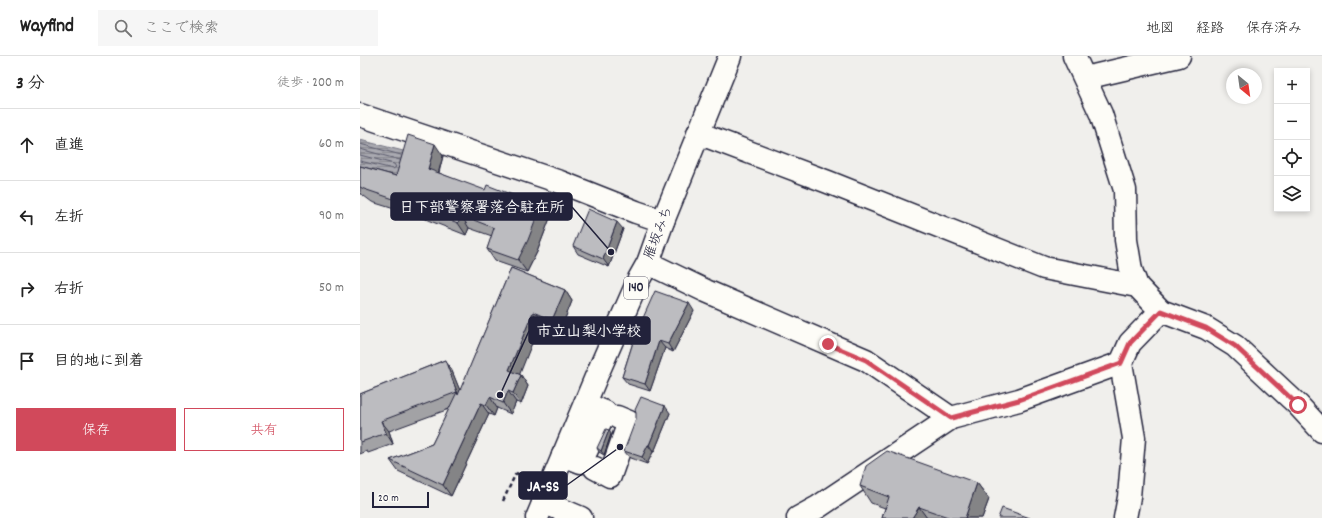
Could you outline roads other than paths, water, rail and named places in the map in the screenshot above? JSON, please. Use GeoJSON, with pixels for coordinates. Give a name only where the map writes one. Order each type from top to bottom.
{"type":"FeatureCollection","features":[{"type":"Feature","properties":{"kind":"main road","name":"雁坂みち"},"geometry":{"type":"LineString","coordinates":[[546,504],[580,462],[585,404],[633,293],[648,263],[662,221],[730,56]]}},
{"type":"Feature","properties":{"kind":"main road"},"geometry":{"type":"LineString","coordinates":[[1074,56],[1101,114],[1125,190],[1126,240],[1131,270],[1137,286],[1161,311],[1206,328],[1235,346],[1298,405],[1322,431]]}},
{"type":"Feature","properties":{"kind":"main road"},"geometry":{"type":"LineString","coordinates":[[1085,78],[1179,56]]}},
{"type":"Feature","properties":{"kind":"main road"},"geometry":{"type":"LineString","coordinates":[[360,115],[560,182],[662,221]]}},
{"type":"Feature","properties":{"kind":"main road"},"geometry":{"type":"LineString","coordinates":[[698,134],[828,182],[1044,268],[1137,286]]}},
{"type":"Feature","properties":{"kind":"main road"},"geometry":{"type":"LineString","coordinates":[[648,263],[706,291],[866,360],[951,418]]}},
{"type":"Feature","properties":{"kind":"main road"},"geometry":{"type":"LineString","coordinates":[[1125,518],[1129,497],[1134,438],[1121,363],[1130,343],[1161,311]]}},
{"type":"Feature","properties":{"kind":"main road"},"geometry":{"type":"LineString","coordinates":[[798,518],[818,507],[951,418],[1019,400],[1121,363]]}},
{"type":"Feature","properties":{"kind":"main road"},"geometry":{"type":"LineString","coordinates":[[585,404],[630,422],[610,476],[580,462],[611,415]]}},
{"type":"Feature","properties":{"kind":"main road"},"geometry":{"type":"LineString","coordinates":[[546,504],[581,518]]}},
{"type":"Feature","properties":{"kind":"water"},"geometry":{"type":"Polygon","coordinates":[[[360,140],[415,154],[404,189],[360,175],[360,140]]]}},
{"type":"Feature","properties":{"kind":"place","name":"日下部警察署落合駐在所"},"geometry":{"type":"Point","coordinates":[611,252]}},
{"type":"Feature","properties":{"kind":"place","name":"市立山梨小学校"},"geometry":{"type":"Point","coordinates":[500,395]}},
{"type":"Feature","properties":{"kind":"place","name":"JA-SS"},"geometry":{"type":"Point","coordinates":[620,447]}}]}
